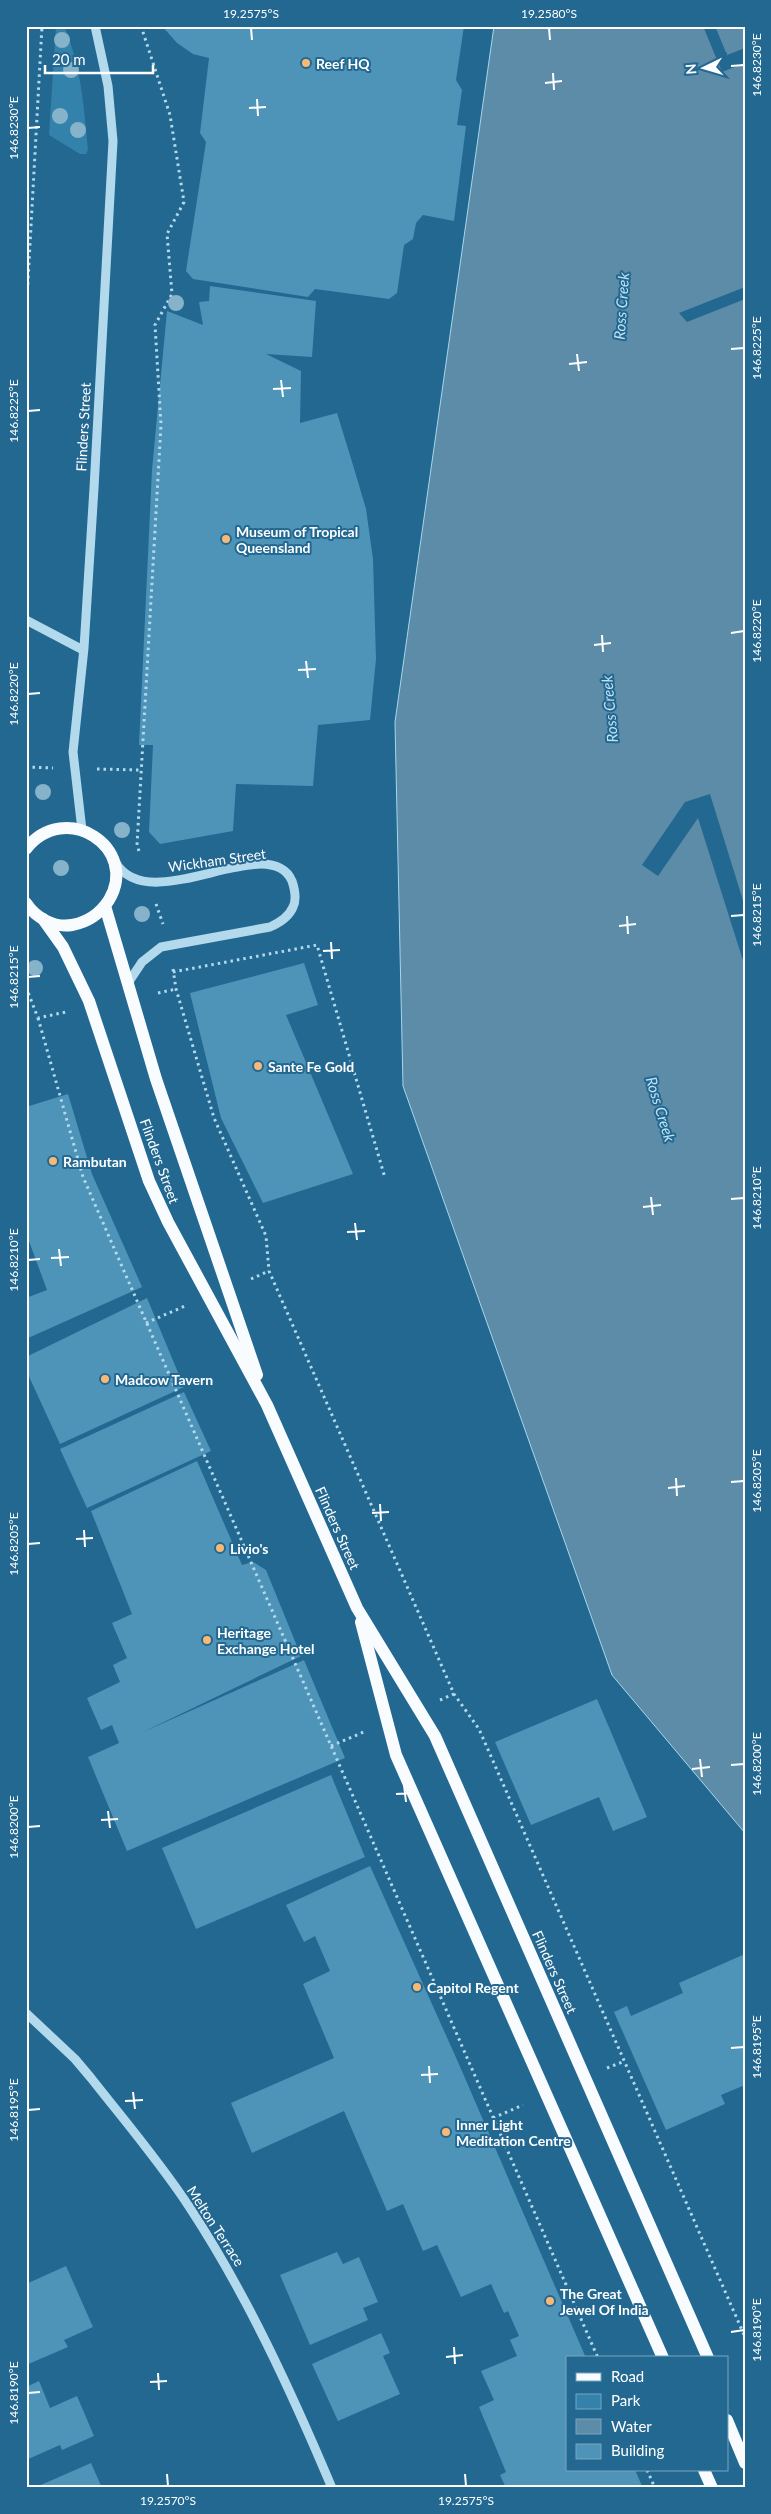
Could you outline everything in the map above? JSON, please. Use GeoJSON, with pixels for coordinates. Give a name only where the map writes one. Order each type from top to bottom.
{"type":"FeatureCollection","features":[{"type":"Feature","properties":{"kind":"main road"},"geometry":{"type":"LineString","coordinates":[[26,849],[43,833],[56,828],[70,827],[82,830],[95,836],[112,857],[116,882],[105,906],[95,916],[83,922],[69,926],[56,924],[36,916]]}},
{"type":"Feature","properties":{"kind":"main road","name":"Flinders Street"},"geometry":{"type":"LineString","coordinates":[[26,903],[63,947],[89,1001],[149,1181],[168,1222],[267,1405],[357,1608],[435,1736],[707,2356]]}},
{"type":"Feature","properties":{"kind":"main road","name":"Flinders Street"},"geometry":{"type":"LineString","coordinates":[[105,906],[156,1079],[267,1405]]}},
{"type":"Feature","properties":{"kind":"main road","name":"Flinders Street"},"geometry":{"type":"LineString","coordinates":[[357,1608],[396,1755],[662,2356]]}},
{"type":"Feature","properties":{"kind":"main road"},"geometry":{"type":"LineString","coordinates":[[728,2422],[745,2463]]}},
{"type":"Feature","properties":{"kind":"main road"},"geometry":{"type":"LineString","coordinates":[[705,2472],[712,2488]]}},
{"type":"Feature","properties":{"kind":"street","name":"Flinders Street"},"geometry":{"type":"LineString","coordinates":[[82,830],[73,752],[83,650],[113,141],[108,86],[95,27]]}},
{"type":"Feature","properties":{"kind":"street"},"geometry":{"type":"LineString","coordinates":[[26,620],[83,650]]}},
{"type":"Feature","properties":{"kind":"street","name":"Wickham Street"},"geometry":{"type":"LineString","coordinates":[[112,857],[126,876],[150,883],[265,864],[274,865],[283,870],[294,888],[296,898],[293,908],[278,923],[263,929],[170,945],[156,950],[142,962],[128,983]]}},
{"type":"Feature","properties":{"kind":"street","name":"Melton Terrace"},"geometry":{"type":"LineString","coordinates":[[26,2013],[75,2059],[188,2205],[238,2286],[256,2320],[332,2488]]}},
{"type":"Feature","properties":{"kind":"path"},"geometry":{"type":"LineString","coordinates":[[26,317],[42,26]]}},
{"type":"Feature","properties":{"kind":"path"},"geometry":{"type":"LineString","coordinates":[[141,26],[170,115],[184,202],[167,234],[172,294],[155,325],[161,425],[137,845],[170,945],[173,972],[214,1118],[266,1236],[269,1271],[454,1694],[479,1729],[745,2337]]}},
{"type":"Feature","properties":{"kind":"path"},"geometry":{"type":"LineString","coordinates":[[173,972],[317,945],[385,1178]]}},
{"type":"Feature","properties":{"kind":"path"},"geometry":{"type":"LineString","coordinates":[[38,1018],[83,1177],[597,2356]]}},
{"type":"Feature","properties":{"kind":"path"},"geometry":{"type":"LineString","coordinates":[[648,2472],[654,2488]]}},
{"type":"Feature","properties":{"kind":"green space"},"geometry":{"type":"Polygon","coordinates":[[[56,26],[64,26],[78,71],[87,134],[88,150],[86,154],[80,154],[49,135],[56,26]]]}},
{"type":"Feature","properties":{"kind":"water","name":"Ross Creek"},"geometry":{"type":"Polygon","coordinates":[[[494,26],[745,26],[745,1833],[612,1675],[403,1086],[395,722],[494,26]]]}},
{"type":"Feature","properties":{"kind":"pier"},"geometry":{"type":"Polygon","coordinates":[[[703,26],[715,26],[727,55],[745,48],[745,63],[722,72],[703,26]]]}},
{"type":"Feature","properties":{"kind":"pier"},"geometry":{"type":"Polygon","coordinates":[[[745,287],[745,299],[687,322],[679,313],[745,287]]]}},
{"type":"Feature","properties":{"kind":"pier"},"geometry":{"type":"Polygon","coordinates":[[[710,794],[745,907],[745,967],[698,818],[658,876],[642,865],[685,802],[710,794]]]}},
{"type":"Feature","properties":{"kind":"building"},"geometry":{"type":"Polygon","coordinates":[[[162,26],[464,26],[456,80],[462,90],[457,125],[466,126],[454,221],[423,215],[416,223],[413,239],[404,245],[397,293],[389,299],[315,289],[308,297],[193,279],[186,271],[206,142],[200,133],[209,58],[193,54],[177,43],[162,26]]]}},
{"type":"Feature","properties":{"kind":"building"},"geometry":{"type":"Polygon","coordinates":[[[210,286],[316,301],[312,357],[266,354],[301,371],[300,423],[337,413],[366,509],[373,559],[376,659],[370,720],[318,725],[313,786],[236,784],[233,831],[160,844],[149,832],[153,745],[139,745],[152,470],[167,311],[203,325],[199,302],[209,301],[210,286]]]}},
{"type":"Feature","properties":{"kind":"building","name":"Sante Fe Gold"},"geometry":{"type":"Polygon","coordinates":[[[304,963],[318,1005],[286,1015],[353,1174],[263,1203],[221,1118],[190,993],[304,963]]]}},
{"type":"Feature","properties":{"kind":"building"},"geometry":{"type":"Polygon","coordinates":[[[68,1094],[92,1174],[142,1287],[26,1339],[26,1298],[47,1290],[26,1233],[26,1107],[68,1094]]]}},
{"type":"Feature","properties":{"kind":"building","name":"Madcow Tavern"},"geometry":{"type":"Polygon","coordinates":[[[147,1298],[184,1387],[60,1444],[26,1370],[26,1357],[147,1298]]]}},
{"type":"Feature","properties":{"kind":"building"},"geometry":{"type":"Polygon","coordinates":[[[184,1392],[211,1451],[87,1508],[60,1449],[184,1392]]]}},
{"type":"Feature","properties":{"kind":"building"},"geometry":{"type":"Polygon","coordinates":[[[197,1461],[242,1565],[253,1562],[266,1570],[301,1656],[141,1733],[304,1660],[345,1758],[127,1851],[88,1757],[119,1743],[112,1725],[101,1730],[87,1698],[120,1682],[113,1665],[127,1658],[112,1623],[132,1614],[91,1511],[197,1461]]]}},
{"type":"Feature","properties":{"kind":"building"},"geometry":{"type":"Polygon","coordinates":[[[597,1699],[647,1817],[613,1831],[599,1797],[531,1825],[495,1742],[597,1699]]]}},
{"type":"Feature","properties":{"kind":"building"},"geometry":{"type":"Polygon","coordinates":[[[331,1775],[365,1857],[196,1929],[162,1848],[331,1775]]]}},
{"type":"Feature","properties":{"kind":"building"},"geometry":{"type":"Polygon","coordinates":[[[370,1866],[458,2062],[585,2356],[566,2356],[566,2472],[636,2472],[643,2488],[506,2488],[500,2475],[506,2472],[479,2407],[494,2400],[481,2371],[517,2356],[510,2340],[519,2336],[508,2311],[504,2313],[491,2284],[461,2297],[437,2245],[423,2251],[403,2204],[387,2211],[344,2111],[252,2153],[231,2103],[334,2058],[303,1984],[330,1971],[315,1936],[304,1942],[286,1905],[370,1866]]]}},
{"type":"Feature","properties":{"kind":"building"},"geometry":{"type":"Polygon","coordinates":[[[745,1954],[745,2085],[721,2095],[725,2104],[666,2130],[614,2012],[627,2006],[631,2016],[683,1993],[679,1983],[745,1954]]]}},
{"type":"Feature","properties":{"kind":"building"},"geometry":{"type":"Polygon","coordinates":[[[337,2252],[343,2264],[359,2257],[378,2302],[363,2308],[368,2320],[310,2345],[280,2275],[337,2252]]]}},
{"type":"Feature","properties":{"kind":"building"},"geometry":{"type":"Polygon","coordinates":[[[66,2266],[93,2327],[64,2340],[68,2347],[26,2365],[26,2284],[66,2266]]]}},
{"type":"Feature","properties":{"kind":"building"},"geometry":{"type":"Polygon","coordinates":[[[381,2333],[390,2353],[383,2356],[400,2394],[338,2421],[312,2364],[381,2333]]]}},
{"type":"Feature","properties":{"kind":"building"},"geometry":{"type":"Polygon","coordinates":[[[39,2381],[50,2408],[77,2396],[94,2436],[62,2450],[60,2445],[26,2460],[26,2387],[39,2381]]]}},
{"type":"Feature","properties":{"kind":"building"},"geometry":{"type":"Polygon","coordinates":[[[91,2463],[102,2488],[34,2488],[91,2463]]]}},
{"type":"Feature","properties":{"kind":"place","name":"Reef HQ"},"geometry":{"type":"Point","coordinates":[306,63]}},
{"type":"Feature","properties":{"kind":"place","name":"Museum of Tropical Queensland"},"geometry":{"type":"Point","coordinates":[226,539]}},
{"type":"Feature","properties":{"kind":"place","name":"Sante Fe Gold"},"geometry":{"type":"Point","coordinates":[258,1066]}},
{"type":"Feature","properties":{"kind":"place","name":"Rambutan"},"geometry":{"type":"Point","coordinates":[53,1161]}},
{"type":"Feature","properties":{"kind":"place","name":"Madcow Tavern"},"geometry":{"type":"Point","coordinates":[105,1379]}},
{"type":"Feature","properties":{"kind":"place","name":"Livio's"},"geometry":{"type":"Point","coordinates":[220,1548]}},
{"type":"Feature","properties":{"kind":"place","name":"Heritage Exchange Hotel"},"geometry":{"type":"Point","coordinates":[207,1640]}},
{"type":"Feature","properties":{"kind":"place","name":"Capitol Regent"},"geometry":{"type":"Point","coordinates":[417,1987]}},
{"type":"Feature","properties":{"kind":"place","name":"Inner Light Meditation Centre"},"geometry":{"type":"Point","coordinates":[446,2132]}},
{"type":"Feature","properties":{"kind":"place","name":"The Great Jewel Of India"},"geometry":{"type":"Point","coordinates":[550,2301]}}]}
